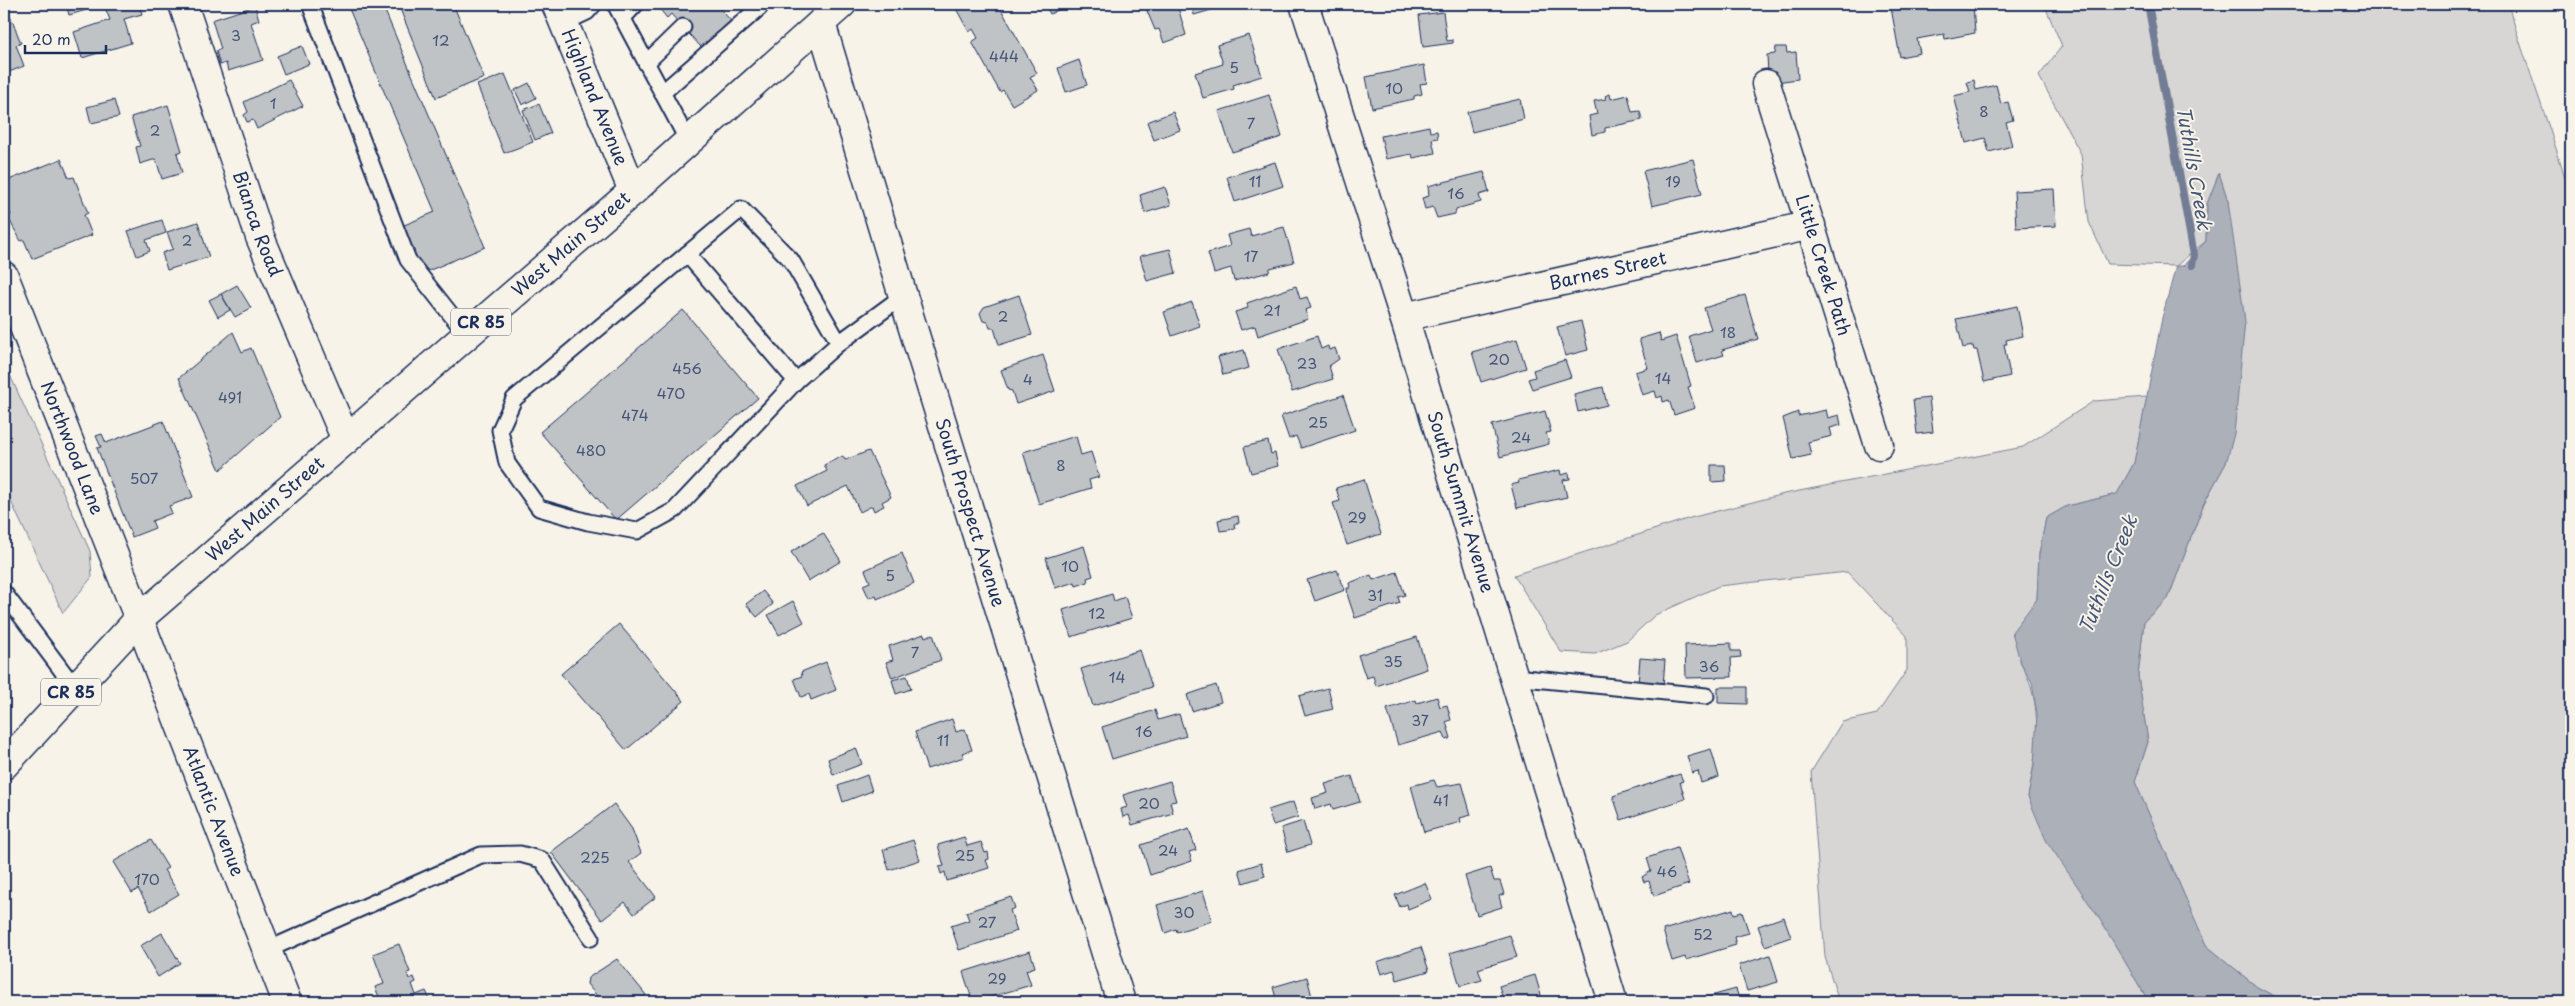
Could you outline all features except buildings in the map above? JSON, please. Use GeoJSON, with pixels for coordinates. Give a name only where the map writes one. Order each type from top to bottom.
{"type":"FeatureCollection","features":[{"type":"Feature","properties":{"kind":"street","name":"Bianca Road"},"geometry":{"type":"LineString","coordinates":[[183,4],[260,237],[346,440]]}},
{"type":"Feature","properties":{"kind":"street","name":"West Main Street"},"geometry":{"type":"LineString","coordinates":[[139,620],[688,142],[842,4]]}},
{"type":"Feature","properties":{"kind":"street","name":"South Summit Avenue"},"geometry":{"type":"LineString","coordinates":[[1304,4],[1404,318],[1613,1002]]}},
{"type":"Feature","properties":{"kind":"street","name":"Highland Avenue"},"geometry":{"type":"LineString","coordinates":[[560,13],[633,190]]}},
{"type":"Feature","properties":{"kind":"street","name":"South Prospect Avenue"},"geometry":{"type":"LineString","coordinates":[[821,23],[903,296],[1121,1002]]}},
{"type":"Feature","properties":{"kind":"street","name":"Little Creek Path"},"geometry":{"type":"LineString","coordinates":[[1766,84],[1878,445]]}},
{"type":"Feature","properties":{"kind":"street","name":"Barnes Street"},"geometry":{"type":"LineString","coordinates":[[1404,318],[1811,225]]}},
{"type":"Feature","properties":{"kind":"street","name":"Northwood Lane"},"geometry":{"type":"LineString","coordinates":[[4,276],[139,620]]}},
{"type":"Feature","properties":{"kind":"street","name":"CR 85"},"geometry":{"type":"LineString","coordinates":[[4,765],[139,620]]}},
{"type":"Feature","properties":{"kind":"street","name":"Atlantic Avenue"},"geometry":{"type":"LineString","coordinates":[[139,620],[288,1002]]}},
{"type":"Feature","properties":{"kind":"lane"},"geometry":{"type":"LineString","coordinates":[[310,4],[408,260],[467,334]]}},
{"type":"Feature","properties":{"kind":"lane"},"geometry":{"type":"LineString","coordinates":[[560,13],[587,12],[594,4]]}},
{"type":"Feature","properties":{"kind":"lane"},"geometry":{"type":"LineString","coordinates":[[615,4],[688,142]]}},
{"type":"Feature","properties":{"kind":"lane"},"geometry":{"type":"LineString","coordinates":[[622,18],[636,4]]}},
{"type":"Feature","properties":{"kind":"lane"},"geometry":{"type":"LineString","coordinates":[[662,93],[760,7],[757,4]]}},
{"type":"Feature","properties":{"kind":"lane"},"geometry":{"type":"LineString","coordinates":[[646,63],[683,27]]}},
{"type":"Feature","properties":{"kind":"lane"},"geometry":{"type":"LineString","coordinates":[[839,343],[791,260],[741,208],[514,399],[500,430],[506,463],[539,508],[588,522],[637,531],[675,510],[796,381],[839,343],[903,296]]}},
{"type":"Feature","properties":{"kind":"lane"},"geometry":{"type":"LineString","coordinates":[[687,254],[796,381]]}},
{"type":"Feature","properties":{"kind":"lane"},"geometry":{"type":"LineString","coordinates":[[4,593],[75,688]]}},
{"type":"Feature","properties":{"kind":"lane"},"geometry":{"type":"LineString","coordinates":[[1514,677],[1706,696]]}},
{"type":"Feature","properties":{"kind":"lane"},"geometry":{"type":"LineString","coordinates":[[267,950],[480,855],[520,854],[542,860],[591,938]]}},
{"type":"Feature","properties":{"kind":"shaded area"},"geometry":{"type":"Polygon","coordinates":[[[2044,4],[2508,4],[2571,198],[2571,1002],[2285,1002],[2257,987],[2206,945],[2135,782],[2148,742],[2138,676],[2144,621],[2168,599],[2204,503],[2226,463],[2228,201],[2219,173],[2207,204],[2206,241],[2176,266],[2108,264],[2089,222],[2081,154],[2039,76],[2062,46],[2044,4]]]}},
{"type":"Feature","properties":{"kind":"shaded area"},"geometry":{"type":"Polygon","coordinates":[[[4,362],[90,551],[92,577],[63,613],[8,495],[4,498],[4,362]]]}},
{"type":"Feature","properties":{"kind":"shaded area"},"geometry":{"type":"Polygon","coordinates":[[[2147,397],[2134,463],[2117,494],[2067,506],[2046,518],[2039,554],[2037,599],[2020,661],[2033,695],[2037,728],[2028,797],[2149,1002],[1839,1002],[1825,957],[1811,772],[1842,722],[1877,714],[1907,670],[1907,636],[1847,572],[1719,586],[1655,615],[1627,641],[1595,654],[1561,652],[1514,575],[1690,518],[1784,494],[2023,447],[2094,401],[2147,397]]]}},
{"type":"Feature","properties":{"kind":"water"},"geometry":{"type":"Polygon","coordinates":[[[2219,173],[2228,201],[2245,321],[2234,434],[2226,463],[2204,503],[2168,599],[2144,621],[2138,676],[2148,742],[2135,782],[2206,945],[2257,987],[2285,1002],[2149,1002],[2099,918],[2046,840],[2028,797],[2034,765],[2037,714],[2032,683],[2020,661],[2012,632],[2037,599],[2039,554],[2046,518],[2067,506],[2117,494],[2134,463],[2162,318],[2176,266],[2183,266],[2206,241],[2207,204],[2219,173]]]}},
{"type":"Feature","properties":{"kind":"waterway","name":"Tuthills Creek"},"geometry":{"type":"LineString","coordinates":[[2148,4],[2194,255],[2192,265]]}}]}
